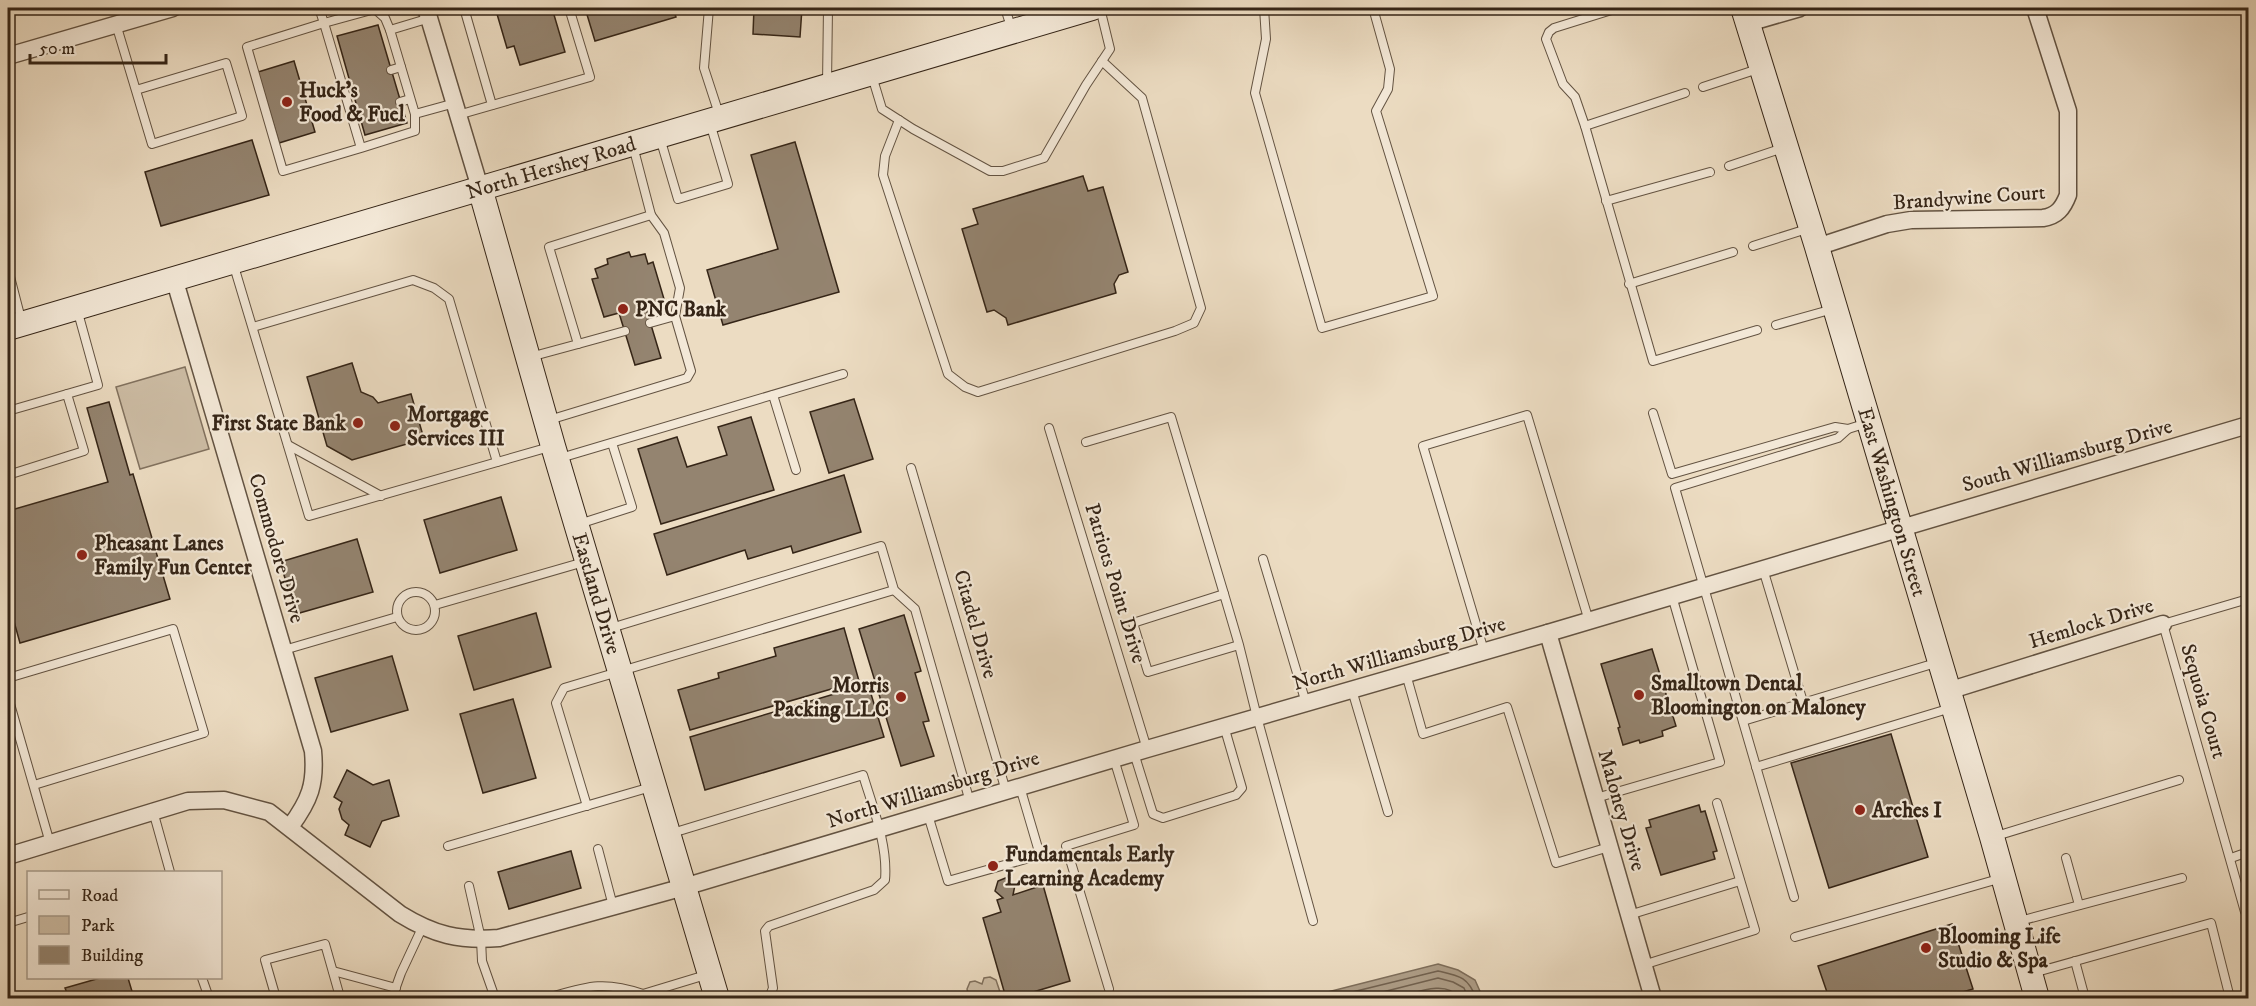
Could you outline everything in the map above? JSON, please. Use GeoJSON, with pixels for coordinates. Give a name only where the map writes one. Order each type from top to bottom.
{"type":"FeatureCollection","features":[{"type":"Feature","properties":{"kind":"main road","name":"North Hershey Road"},"geometry":{"type":"LineString","coordinates":[[15,326],[1092,8]]}},
{"type":"Feature","properties":{"kind":"main road","name":"East Washington Street"},"geometry":{"type":"LineString","coordinates":[[1745,15],[1835,308],[1859,426],[1899,528],[1992,837],[2037,999]]}},
{"type":"Feature","properties":{"kind":"main road","name":"Eastland Drive"},"geometry":{"type":"LineString","coordinates":[[480,188],[576,525],[717,999]]}},
{"type":"Feature","properties":{"kind":"street"},"geometry":{"type":"LineString","coordinates":[[8,56],[172,8]]}},
{"type":"Feature","properties":{"kind":"street"},"geometry":{"type":"LineString","coordinates":[[1745,15],[1800,8]]}},
{"type":"Feature","properties":{"kind":"street","name":"Brandywine Court"},"geometry":{"type":"LineString","coordinates":[[1814,237],[1911,220],[2043,218],[2049,217],[2064,207],[2068,195],[2068,111],[2036,8]]}},
{"type":"Feature","properties":{"kind":"street"},"geometry":{"type":"LineString","coordinates":[[428,13],[480,188]]}},
{"type":"Feature","properties":{"kind":"street","name":"Commodore Drive"},"geometry":{"type":"LineString","coordinates":[[174,278],[313,751],[315,770],[311,791],[304,808],[290,827]]}},
{"type":"Feature","properties":{"kind":"street","name":"South Williamsburg Drive"},"geometry":{"type":"LineString","coordinates":[[1899,528],[2248,425]]}},
{"type":"Feature","properties":{"kind":"street","name":"North Williamsburg Drive"},"geometry":{"type":"LineString","coordinates":[[8,856],[188,801],[224,800],[269,812],[400,914],[422,927],[451,937],[499,938],[684,887],[1899,528]]}},
{"type":"Feature","properties":{"kind":"street","name":"Hemlock Drive"},"geometry":{"type":"LineString","coordinates":[[1951,699],[2163,624]]}},
{"type":"Feature","properties":{"kind":"street","name":"Maloney Drive"},"geometry":{"type":"LineString","coordinates":[[1548,633],[1653,999]]}},
{"type":"Feature","properties":{"kind":"lane"},"geometry":{"type":"LineString","coordinates":[[320,8],[339,59],[355,114],[361,148]]}},
{"type":"Feature","properties":{"kind":"lane"},"geometry":{"type":"LineString","coordinates":[[464,8],[492,105]]}},
{"type":"Feature","properties":{"kind":"lane"},"geometry":{"type":"LineString","coordinates":[[415,114],[492,105],[590,77],[569,8]]}},
{"type":"Feature","properties":{"kind":"lane"},"geometry":{"type":"LineString","coordinates":[[659,135],[678,199],[728,184],[704,68],[709,8]]}},
{"type":"Feature","properties":{"kind":"lane"},"geometry":{"type":"LineString","coordinates":[[827,8],[827,86]]}},
{"type":"Feature","properties":{"kind":"lane"},"geometry":{"type":"LineString","coordinates":[[1005,8],[1012,31]]}},
{"type":"Feature","properties":{"kind":"lane"},"geometry":{"type":"LineString","coordinates":[[871,73],[882,109],[990,171],[1003,171],[1044,158],[1110,49],[1100,8]]}},
{"type":"Feature","properties":{"kind":"lane"},"geometry":{"type":"LineString","coordinates":[[1264,8],[1266,39],[1255,93],[1322,328],[1433,296],[1376,111],[1388,89],[1390,69],[1373,8]]}},
{"type":"Feature","properties":{"kind":"lane"},"geometry":{"type":"LineString","coordinates":[[1618,8],[1554,28],[1546,39],[1563,84],[1575,97],[1585,126],[1653,361],[1757,330]]}},
{"type":"Feature","properties":{"kind":"lane"},"geometry":{"type":"LineString","coordinates":[[375,9],[385,18],[390,30],[415,114],[415,131],[283,171],[247,47],[375,9]]}},
{"type":"Feature","properties":{"kind":"lane"},"geometry":{"type":"LineString","coordinates":[[390,30],[428,13]]}},
{"type":"Feature","properties":{"kind":"lane"},"geometry":{"type":"LineString","coordinates":[[116,24],[152,144],[242,116],[226,63],[136,90]]}},
{"type":"Feature","properties":{"kind":"lane"},"geometry":{"type":"LineString","coordinates":[[384,45],[394,43]]}},
{"type":"Feature","properties":{"kind":"lane"},"geometry":{"type":"LineString","coordinates":[[899,120],[885,156],[883,175],[948,374],[965,387],[978,392],[1175,331],[1194,323],[1201,308],[1142,98],[1102,61]]}},
{"type":"Feature","properties":{"kind":"lane"},"geometry":{"type":"LineString","coordinates":[[391,70],[401,67]]}},
{"type":"Feature","properties":{"kind":"lane"},"geometry":{"type":"LineString","coordinates":[[1703,87],[1761,68]]}},
{"type":"Feature","properties":{"kind":"lane"},"geometry":{"type":"LineString","coordinates":[[1585,126],[1685,93]]}},
{"type":"Feature","properties":{"kind":"lane"},"geometry":{"type":"LineString","coordinates":[[400,102],[411,99]]}},
{"type":"Feature","properties":{"kind":"lane"},"geometry":{"type":"LineString","coordinates":[[546,421],[687,378],[691,371],[675,316],[680,288],[664,233],[651,215],[632,143]]}},
{"type":"Feature","properties":{"kind":"lane"},"geometry":{"type":"LineString","coordinates":[[1729,166],[1786,147]]}},
{"type":"Feature","properties":{"kind":"lane"},"geometry":{"type":"LineString","coordinates":[[1606,201],[1710,172]]}},
{"type":"Feature","properties":{"kind":"lane"},"geometry":{"type":"LineString","coordinates":[[578,344],[549,246],[651,215]]}},
{"type":"Feature","properties":{"kind":"lane"},"geometry":{"type":"LineString","coordinates":[[1753,246],[1814,237]]}},
{"type":"Feature","properties":{"kind":"lane"},"geometry":{"type":"LineString","coordinates":[[1629,284],[1733,252]]}},
{"type":"Feature","properties":{"kind":"lane"},"geometry":{"type":"LineString","coordinates":[[9,253],[8,269],[15,326]]}},
{"type":"Feature","properties":{"kind":"lane"},"geometry":{"type":"LineString","coordinates":[[233,261],[309,516],[497,462],[612,443],[843,374]]}},
{"type":"Feature","properties":{"kind":"lane"},"geometry":{"type":"LineString","coordinates":[[253,327],[413,280],[434,288],[449,299],[497,462]]}},
{"type":"Feature","properties":{"kind":"lane"},"geometry":{"type":"LineString","coordinates":[[8,411],[98,385],[77,307]]}},
{"type":"Feature","properties":{"kind":"lane"},"geometry":{"type":"LineString","coordinates":[[1776,325],[1835,308]]}},
{"type":"Feature","properties":{"kind":"lane"},"geometry":{"type":"LineString","coordinates":[[650,323],[675,316]]}},
{"type":"Feature","properties":{"kind":"lane"},"geometry":{"type":"LineString","coordinates":[[528,358],[625,331]]}},
{"type":"Feature","properties":{"kind":"lane"},"geometry":{"type":"LineString","coordinates":[[8,475],[84,451],[68,394]]}},
{"type":"Feature","properties":{"kind":"lane"},"geometry":{"type":"LineString","coordinates":[[773,395],[796,470]]}},
{"type":"Feature","properties":{"kind":"lane"},"geometry":{"type":"LineString","coordinates":[[1653,413],[1672,474],[1834,427],[1859,426]]}},
{"type":"Feature","properties":{"kind":"lane"},"geometry":{"type":"LineString","coordinates":[[1484,651],[1423,446],[1527,415],[1589,621]]}},
{"type":"Feature","properties":{"kind":"lane"},"geometry":{"type":"LineString","coordinates":[[1086,442],[1171,417],[1239,645],[1313,921]]}},
{"type":"Feature","properties":{"kind":"lane"},"geometry":{"type":"LineString","coordinates":[[1794,897],[1676,488],[1838,438],[1859,426]]}},
{"type":"Feature","properties":{"kind":"lane","name":"Patriots Point Drive"},"geometry":{"type":"LineString","coordinates":[[1049,428],[1141,751],[1153,814],[1163,818],[1236,795],[1242,788],[1224,726]]}},
{"type":"Feature","properties":{"kind":"lane"},"geometry":{"type":"LineString","coordinates":[[576,525],[632,507],[612,443]]}},
{"type":"Feature","properties":{"kind":"lane"},"geometry":{"type":"LineString","coordinates":[[288,445],[381,496]]}},
{"type":"Feature","properties":{"kind":"lane","name":"Citadel Drive"},"geometry":{"type":"LineString","coordinates":[[911,468],[1013,789],[1040,855],[948,881],[928,814]]}},
{"type":"Feature","properties":{"kind":"lane"},"geometry":{"type":"LineString","coordinates":[[607,629],[881,546],[894,590],[915,609],[970,802]]}},
{"type":"Feature","properties":{"kind":"lane"},"geometry":{"type":"LineString","coordinates":[[1263,560],[1306,703]]}},
{"type":"Feature","properties":{"kind":"lane"},"geometry":{"type":"LineString","coordinates":[[435,605],[588,561]]}},
{"type":"Feature","properties":{"kind":"lane"},"geometry":{"type":"LineString","coordinates":[[1763,569],[1803,702]]}},
{"type":"Feature","properties":{"kind":"lane"},"geometry":{"type":"LineString","coordinates":[[587,806],[556,703],[564,688],[894,590]]}},
{"type":"Feature","properties":{"kind":"lane"},"geometry":{"type":"LineString","coordinates":[[417,591],[428,595],[435,605],[436,611],[432,623],[422,630],[404,627],[397,616],[400,599],[410,592],[417,591]]}},
{"type":"Feature","properties":{"kind":"lane"},"geometry":{"type":"LineString","coordinates":[[1224,594],[1133,623],[1148,672],[1239,645]]}},
{"type":"Feature","properties":{"kind":"lane"},"geometry":{"type":"LineString","coordinates":[[1596,798],[1720,762],[1672,596]]}},
{"type":"Feature","properties":{"kind":"lane","name":"Hemlock Drive"},"geometry":{"type":"LineString","coordinates":[[2163,624],[2248,599]]}},
{"type":"Feature","properties":{"kind":"lane"},"geometry":{"type":"LineString","coordinates":[[284,650],[397,616]]}},
{"type":"Feature","properties":{"kind":"lane","name":"Sequoia Court"},"geometry":{"type":"LineString","coordinates":[[2163,624],[2245,912],[2248,911]]}},
{"type":"Feature","properties":{"kind":"lane"},"geometry":{"type":"LineString","coordinates":[[8,678],[173,629],[204,733],[34,785]]}},
{"type":"Feature","properties":{"kind":"lane"},"geometry":{"type":"LineString","coordinates":[[1743,721],[1939,662]]}},
{"type":"Feature","properties":{"kind":"lane"},"geometry":{"type":"LineString","coordinates":[[1406,674],[1423,734],[1507,707],[1556,863],[1610,847]]}},
{"type":"Feature","properties":{"kind":"lane"},"geometry":{"type":"LineString","coordinates":[[1352,690],[1388,812]]}},
{"type":"Feature","properties":{"kind":"lane"},"geometry":{"type":"LineString","coordinates":[[8,697],[50,843]]}},
{"type":"Feature","properties":{"kind":"lane"},"geometry":{"type":"LineString","coordinates":[[1756,766],[1951,699]]}},
{"type":"Feature","properties":{"kind":"lane"},"geometry":{"type":"LineString","coordinates":[[1109,989],[1066,846],[1134,825],[1114,759]]}},
{"type":"Feature","properties":{"kind":"lane"},"geometry":{"type":"LineString","coordinates":[[668,834],[863,775],[879,829],[886,867],[885,880],[874,890],[769,926],[765,932],[773,988],[770,999]]}},
{"type":"Feature","properties":{"kind":"lane"},"geometry":{"type":"LineString","coordinates":[[1992,837],[2179,780]]}},
{"type":"Feature","properties":{"kind":"lane"},"geometry":{"type":"LineString","coordinates":[[448,846],[654,786]]}},
{"type":"Feature","properties":{"kind":"lane"},"geometry":{"type":"LineString","coordinates":[[1643,965],[1755,930],[1716,804]]}},
{"type":"Feature","properties":{"kind":"lane"},"geometry":{"type":"LineString","coordinates":[[153,811],[169,871]]}},
{"type":"Feature","properties":{"kind":"lane"},"geometry":{"type":"LineString","coordinates":[[598,849],[613,906]]}},
{"type":"Feature","properties":{"kind":"lane"},"geometry":{"type":"LineString","coordinates":[[2230,858],[2248,852]]}},
{"type":"Feature","properties":{"kind":"lane"},"geometry":{"type":"LineString","coordinates":[[2066,858],[2079,905]]}},
{"type":"Feature","properties":{"kind":"lane"},"geometry":{"type":"LineString","coordinates":[[1795,937],[2003,878]]}},
{"type":"Feature","properties":{"kind":"lane"},"geometry":{"type":"LineString","coordinates":[[2016,922],[2182,878]]}},
{"type":"Feature","properties":{"kind":"lane"},"geometry":{"type":"LineString","coordinates":[[1629,915],[1740,881]]}},
{"type":"Feature","properties":{"kind":"lane"},"geometry":{"type":"LineString","coordinates":[[469,886],[481,939],[482,961],[495,999]]}},
{"type":"Feature","properties":{"kind":"lane"},"geometry":{"type":"LineString","coordinates":[[8,923],[27,917]]}},
{"type":"Feature","properties":{"kind":"lane"},"geometry":{"type":"LineString","coordinates":[[2030,974],[2211,923],[2230,999]]}},
{"type":"Feature","properties":{"kind":"lane"},"geometry":{"type":"LineString","coordinates":[[392,999],[422,927]]}},
{"type":"Feature","properties":{"kind":"lane"},"geometry":{"type":"LineString","coordinates":[[276,999],[264,960],[325,944],[340,997],[336,999]]}},
{"type":"Feature","properties":{"kind":"lane"},"geometry":{"type":"LineString","coordinates":[[2075,961],[2085,999]]}},
{"type":"Feature","properties":{"kind":"lane"},"geometry":{"type":"LineString","coordinates":[[333,971],[396,988]]}},
{"type":"Feature","properties":{"kind":"lane"},"geometry":{"type":"LineString","coordinates":[[547,999],[597,985],[621,987],[643,996],[710,974]]}},
{"type":"Feature","properties":{"kind":"lane"},"geometry":{"type":"LineString","coordinates":[[202,979],[209,999]]}},
{"type":"Feature","properties":{"kind":"green space"},"geometry":{"type":"Polygon","coordinates":[[[185,367],[209,449],[140,469],[116,387],[185,367]]]}},
{"type":"Feature","properties":{"kind":"green space"},"geometry":{"type":"Polygon","coordinates":[[[990,977],[996,980],[1000,992],[996,998],[969,997],[967,989],[970,982],[975,981],[982,984],[984,978],[990,977]]]}},
{"type":"Feature","properties":{"kind":"water"},"geometry":{"type":"Polygon","coordinates":[[[1438,964],[1458,970],[1475,980],[1483,998],[1304,998],[1438,964]]]}},
{"type":"Feature","properties":{"kind":"building"},"geometry":{"type":"Polygon","coordinates":[[[520,8],[552,8],[565,52],[520,65],[514,46],[507,48],[497,14],[520,8]]]}},
{"type":"Feature","properties":{"kind":"building"},"geometry":{"type":"Polygon","coordinates":[[[585,8],[673,8],[676,17],[595,41],[585,8]]]}},
{"type":"Feature","properties":{"kind":"building"},"geometry":{"type":"Polygon","coordinates":[[[754,8],[802,8],[800,37],[753,34],[754,8]]]}},
{"type":"Feature","properties":{"kind":"building","name":"Huck's Food & Fuel"},"geometry":{"type":"Polygon","coordinates":[[[378,25],[407,123],[365,135],[337,36],[378,25]]]}},
{"type":"Feature","properties":{"kind":"building","name":"Huck's Food & Fuel"},"geometry":{"type":"Polygon","coordinates":[[[294,61],[315,132],[279,143],[258,72],[294,61]]]}},
{"type":"Feature","properties":{"kind":"building"},"geometry":{"type":"Polygon","coordinates":[[[252,140],[269,195],[161,226],[145,172],[252,140]]]}},
{"type":"Feature","properties":{"kind":"building"},"geometry":{"type":"Polygon","coordinates":[[[795,142],[839,292],[723,325],[707,270],[778,249],[751,155],[795,142]]]}},
{"type":"Feature","properties":{"kind":"building"},"geometry":{"type":"Polygon","coordinates":[[[1083,176],[1088,191],[1103,187],[1128,272],[1119,275],[1114,284],[1116,293],[1008,325],[1006,318],[994,310],[987,312],[962,229],[978,224],[973,209],[1083,176]]]}},
{"type":"Feature","properties":{"kind":"building","name":"PNC Bank"},"geometry":{"type":"Polygon","coordinates":[[[629,252],[631,257],[645,254],[648,264],[653,262],[664,299],[645,305],[661,358],[635,365],[619,313],[604,317],[592,279],[598,278],[595,269],[608,264],[607,259],[629,252]]]}},
{"type":"Feature","properties":{"kind":"building"},"geometry":{"type":"Polygon","coordinates":[[[352,363],[361,392],[373,397],[378,403],[411,394],[424,439],[352,460],[327,446],[307,377],[352,363]]]}},
{"type":"Feature","properties":{"kind":"building"},"geometry":{"type":"Polygon","coordinates":[[[854,399],[873,459],[829,473],[810,412],[854,399]]]}},
{"type":"Feature","properties":{"kind":"building","name":"Pheasant Lanes Family Fun Center"},"geometry":{"type":"Polygon","coordinates":[[[109,402],[170,599],[20,643],[8,600],[8,511],[108,482],[87,408],[109,402]]]}},
{"type":"Feature","properties":{"kind":"building"},"geometry":{"type":"Polygon","coordinates":[[[751,417],[774,490],[661,524],[638,449],[677,437],[687,467],[727,455],[718,427],[751,417]]]}},
{"type":"Feature","properties":{"kind":"building"},"geometry":{"type":"Polygon","coordinates":[[[844,475],[861,532],[793,553],[791,546],[748,559],[745,550],[667,575],[654,534],[844,475]]]}},
{"type":"Feature","properties":{"kind":"building"},"geometry":{"type":"Polygon","coordinates":[[[501,497],[517,550],[440,573],[424,520],[501,497]]]}},
{"type":"Feature","properties":{"kind":"building"},"geometry":{"type":"Polygon","coordinates":[[[357,539],[373,592],[296,614],[280,562],[357,539]]]}},
{"type":"Feature","properties":{"kind":"building"},"geometry":{"type":"Polygon","coordinates":[[[536,613],[551,667],[474,690],[458,636],[536,613]]]}},
{"type":"Feature","properties":{"kind":"building","name":"Morris Packing LLC"},"geometry":{"type":"Polygon","coordinates":[[[904,615],[921,671],[915,673],[929,721],[923,722],[934,756],[901,766],[859,629],[904,615]]]}},
{"type":"Feature","properties":{"kind":"building"},"geometry":{"type":"Polygon","coordinates":[[[844,628],[859,681],[690,730],[678,690],[719,678],[718,673],[776,656],[774,648],[844,628]]]}},
{"type":"Feature","properties":{"kind":"building","name":"Smalltown Dental Bloomington on Maloney"},"geometry":{"type":"Polygon","coordinates":[[[1652,649],[1676,726],[1662,731],[1663,736],[1623,745],[1618,728],[1620,727],[1601,664],[1652,649]]]}},
{"type":"Feature","properties":{"kind":"building"},"geometry":{"type":"Polygon","coordinates":[[[392,656],[408,710],[331,732],[315,678],[392,656]]]}},
{"type":"Feature","properties":{"kind":"building"},"geometry":{"type":"Polygon","coordinates":[[[868,684],[884,737],[705,790],[690,737],[868,684]]]}},
{"type":"Feature","properties":{"kind":"building"},"geometry":{"type":"Polygon","coordinates":[[[513,699],[536,778],[483,793],[460,714],[513,699]]]}},
{"type":"Feature","properties":{"kind":"building","name":"Arches I"},"geometry":{"type":"Polygon","coordinates":[[[1891,734],[1928,857],[1829,888],[1791,763],[1891,734]]]}},
{"type":"Feature","properties":{"kind":"building"},"geometry":{"type":"Polygon","coordinates":[[[347,770],[373,785],[389,780],[399,816],[382,821],[370,847],[345,835],[349,825],[342,819],[339,809],[342,802],[334,797],[347,770]]]}},
{"type":"Feature","properties":{"kind":"building"},"geometry":{"type":"Polygon","coordinates":[[[1699,805],[1701,812],[1705,811],[1717,851],[1713,852],[1715,859],[1661,875],[1646,828],[1651,827],[1649,820],[1699,805]]]}},
{"type":"Feature","properties":{"kind":"building"},"geometry":{"type":"Polygon","coordinates":[[[571,851],[581,888],[509,909],[498,872],[571,851]]]}},
{"type":"Feature","properties":{"kind":"building"},"geometry":{"type":"Polygon","coordinates":[[[1008,877],[1015,885],[1013,895],[1043,885],[1070,981],[1013,998],[1006,998],[983,918],[1001,912],[997,900],[1003,898],[995,891],[998,881],[1008,877]]]}},
{"type":"Feature","properties":{"kind":"building"},"geometry":{"type":"Polygon","coordinates":[[[1952,924],[1973,989],[1942,998],[1829,998],[1818,966],[1952,924]]]}},
{"type":"Feature","properties":{"kind":"building"},"geometry":{"type":"Polygon","coordinates":[[[96,979],[128,979],[134,998],[69,998],[65,988],[96,979]]]}},
{"type":"Feature","properties":{"kind":"place","name":"Huck's Food & Fuel"},"geometry":{"type":"Point","coordinates":[287,102]}},
{"type":"Feature","properties":{"kind":"place","name":"PNC Bank"},"geometry":{"type":"Point","coordinates":[623,309]}},
{"type":"Feature","properties":{"kind":"place","name":"First State Bank"},"geometry":{"type":"Point","coordinates":[358,423]}},
{"type":"Feature","properties":{"kind":"place","name":"Mortgage Services III"},"geometry":{"type":"Point","coordinates":[395,426]}},
{"type":"Feature","properties":{"kind":"place","name":"Pheasant Lanes Family Fun Center"},"geometry":{"type":"Point","coordinates":[82,555]}},
{"type":"Feature","properties":{"kind":"place","name":"Smalltown Dental Bloomington on Maloney"},"geometry":{"type":"Point","coordinates":[1639,695]}},
{"type":"Feature","properties":{"kind":"place","name":"Morris Packing LLC"},"geometry":{"type":"Point","coordinates":[901,697]}},
{"type":"Feature","properties":{"kind":"place","name":"Arches I"},"geometry":{"type":"Point","coordinates":[1860,810]}},
{"type":"Feature","properties":{"kind":"place","name":"Fundamentals Early Learning Academy"},"geometry":{"type":"Point","coordinates":[993,866]}},
{"type":"Feature","properties":{"kind":"place","name":"Blooming Life Studio & Spa"},"geometry":{"type":"Point","coordinates":[1926,948]}}]}
